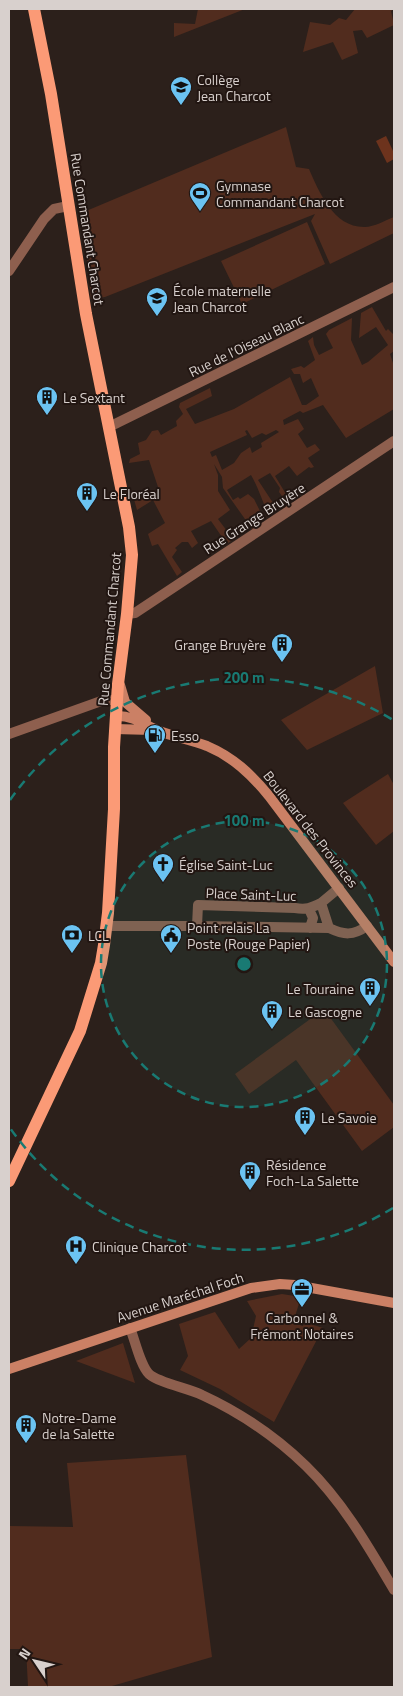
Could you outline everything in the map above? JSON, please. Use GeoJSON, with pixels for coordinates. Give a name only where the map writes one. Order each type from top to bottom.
{"type":"FeatureCollection","features":[{"type":"Feature","properties":{"kind":"main road","name":"Rue Commandant Charcot"},"geometry":{"type":"LineString","coordinates":[[9,1181],[80,1031],[101,963],[106,926],[114,809],[117,700],[128,614],[132,555],[129,527],[86,314],[51,94],[34,9]]}},
{"type":"Feature","properties":{"kind":"main road","name":"Boulevard des Provinces"},"geometry":{"type":"LineString","coordinates":[[119,678],[125,702],[156,730]]}},
{"type":"Feature","properties":{"kind":"main road","name":"Boulevard des Provinces"},"geometry":{"type":"LineString","coordinates":[[116,723],[124,715],[156,730],[206,746],[240,764],[253,776],[269,796],[394,962]]}},
{"type":"Feature","properties":{"kind":"main road","name":"Avenue Maréchal Foch"},"geometry":{"type":"LineString","coordinates":[[9,1369],[251,1288],[280,1284],[394,1302]]}},
{"type":"Feature","properties":{"kind":"street"},"geometry":{"type":"LineString","coordinates":[[9,271],[44,219],[54,209],[68,206]]}},
{"type":"Feature","properties":{"kind":"street","name":"Rue de l'Oiseau Blanc"},"geometry":{"type":"LineString","coordinates":[[109,426],[394,287]]}},
{"type":"Feature","properties":{"kind":"street","name":"Rue Grange Bruyère"},"geometry":{"type":"LineString","coordinates":[[128,614],[135,613],[394,441]]}},
{"type":"Feature","properties":{"kind":"street"},"geometry":{"type":"LineString","coordinates":[[9,734],[104,700],[117,700]]}},
{"type":"Feature","properties":{"kind":"street","name":"Place Saint-Luc"},"geometry":{"type":"LineString","coordinates":[[197,926],[198,905],[308,909],[321,903],[339,888]]}},
{"type":"Feature","properties":{"kind":"street"},"geometry":{"type":"LineString","coordinates":[[321,903],[329,928]]}},
{"type":"Feature","properties":{"kind":"street"},"geometry":{"type":"LineString","coordinates":[[308,909],[313,918],[310,928]]}},
{"type":"Feature","properties":{"kind":"street"},"geometry":{"type":"LineString","coordinates":[[106,926],[329,928],[338,933],[350,935],[359,932],[367,926]]}},
{"type":"Feature","properties":{"kind":"street"},"geometry":{"type":"LineString","coordinates":[[130,1328],[148,1374],[156,1379],[202,1395],[233,1411],[276,1441],[306,1466],[335,1498],[361,1533],[394,1590]]}},
{"type":"Feature","properties":{"kind":"shaded area"},"geometry":{"type":"Polygon","coordinates":[[[198,9],[245,9],[174,37],[174,23],[195,24],[198,9]]]}},
{"type":"Feature","properties":{"kind":"shaded area"},"geometry":{"type":"Polygon","coordinates":[[[355,9],[394,9],[391,11],[394,25],[367,38],[362,30],[353,31],[358,53],[342,60],[333,42],[303,52],[310,22],[330,25],[339,18],[346,20],[355,9]]]}},
{"type":"Feature","properties":{"kind":"shaded area","name":"Gymnase Commandant Charcot"},"geometry":{"type":"Polygon","coordinates":[[[286,127],[296,167],[309,169],[323,198],[336,215],[354,226],[365,227],[376,225],[394,217],[394,233],[330,264],[311,221],[315,214],[105,297],[91,299],[79,214],[286,127]]]}},
{"type":"Feature","properties":{"kind":"shaded area"},"geometry":{"type":"Polygon","coordinates":[[[386,136],[394,153],[394,159],[387,163],[376,141],[386,136]]]}},
{"type":"Feature","properties":{"kind":"shaded area"},"geometry":{"type":"Polygon","coordinates":[[[307,222],[325,264],[242,304],[221,261],[307,222]]]}},
{"type":"Feature","properties":{"kind":"shaded area"},"geometry":{"type":"Polygon","coordinates":[[[372,307],[386,331],[388,329],[394,335],[394,351],[390,354],[394,366],[394,409],[346,438],[323,405],[303,413],[300,411],[283,420],[284,425],[298,419],[304,429],[298,434],[307,448],[315,444],[320,450],[308,458],[314,467],[309,467],[297,476],[289,466],[275,476],[286,494],[282,496],[279,492],[280,488],[270,473],[258,480],[277,509],[269,516],[251,475],[227,490],[233,500],[238,497],[240,499],[248,494],[254,499],[264,519],[252,529],[223,488],[222,477],[214,464],[218,475],[218,491],[230,510],[218,519],[233,539],[224,547],[219,541],[222,537],[211,521],[191,531],[198,543],[192,548],[188,542],[182,542],[175,548],[177,550],[172,557],[182,572],[177,576],[158,544],[152,546],[148,534],[165,523],[153,500],[137,510],[133,496],[143,490],[148,500],[159,490],[149,460],[129,463],[130,459],[140,454],[138,443],[146,440],[152,431],[158,430],[161,435],[177,426],[176,421],[183,414],[179,407],[180,403],[210,388],[212,396],[186,409],[195,424],[234,409],[290,377],[302,405],[306,405],[319,396],[311,378],[303,383],[300,374],[294,374],[291,369],[301,366],[304,368],[315,360],[308,341],[313,337],[314,345],[319,355],[333,348],[326,334],[329,330],[352,318],[351,340],[362,365],[388,345],[376,327],[359,338],[361,313],[372,307]],[[247,430],[245,431],[247,435],[210,452],[212,457],[216,455],[222,470],[234,463],[241,453],[250,447],[252,453],[262,447],[261,443],[279,432],[276,430],[266,435],[262,433],[252,438],[247,430]]]}},
{"type":"Feature","properties":{"kind":"shaded area"},"geometry":{"type":"Polygon","coordinates":[[[375,666],[383,713],[307,750],[281,720],[375,666]]]}},
{"type":"Feature","properties":{"kind":"shaded area"},"geometry":{"type":"Polygon","coordinates":[[[388,774],[394,785],[394,831],[376,845],[343,803],[388,774]]]}},
{"type":"Feature","properties":{"kind":"shaded area"},"geometry":{"type":"Polygon","coordinates":[[[324,1009],[394,1105],[394,1127],[362,1151],[296,1060],[249,1094],[235,1074],[324,1009]]]}},
{"type":"Feature","properties":{"kind":"shaded area"},"geometry":{"type":"Polygon","coordinates":[[[282,1294],[301,1297],[293,1323],[303,1326],[304,1322],[323,1328],[274,1422],[220,1389],[180,1370],[188,1356],[179,1324],[215,1312],[239,1349],[251,1338],[256,1316],[247,1301],[282,1294]]]}},
{"type":"Feature","properties":{"kind":"shaded area"},"geometry":{"type":"Polygon","coordinates":[[[123,1343],[135,1383],[76,1361],[123,1343]]]}},
{"type":"Feature","properties":{"kind":"shaded area"},"geometry":{"type":"Polygon","coordinates":[[[186,1455],[212,1657],[112,1686],[28,1686],[26,1649],[9,1649],[9,1526],[73,1527],[67,1463],[186,1455]]]}},
{"type":"Feature","properties":{"kind":"place","name":"Collège Jean Charcot"},"geometry":{"type":"Point","coordinates":[181,106]}},
{"type":"Feature","properties":{"kind":"place","name":"Gymnase Commandant Charcot"},"geometry":{"type":"Point","coordinates":[200,212]}},
{"type":"Feature","properties":{"kind":"place","name":"École maternelle Jean Charcot"},"geometry":{"type":"Point","coordinates":[157,317]}},
{"type":"Feature","properties":{"kind":"place","name":"Le Sextant"},"geometry":{"type":"Point","coordinates":[47,416]}},
{"type":"Feature","properties":{"kind":"place","name":"Le Floréal"},"geometry":{"type":"Point","coordinates":[87,512]}},
{"type":"Feature","properties":{"kind":"place","name":"Grange Bruyère"},"geometry":{"type":"Point","coordinates":[282,663]}},
{"type":"Feature","properties":{"kind":"place","name":"Esso"},"geometry":{"type":"Point","coordinates":[155,754]}},
{"type":"Feature","properties":{"kind":"place","name":"Église Saint-Luc"},"geometry":{"type":"Point","coordinates":[163,883]}},
{"type":"Feature","properties":{"kind":"place","name":"LCL"},"geometry":{"type":"Point","coordinates":[72,954]}},
{"type":"Feature","properties":{"kind":"place","name":"Point relais La Poste (Rouge Papier)"},"geometry":{"type":"Point","coordinates":[171,954]}},
{"type":"Feature","properties":{"kind":"place","name":"Le Touraine"},"geometry":{"type":"Point","coordinates":[370,1007]}},
{"type":"Feature","properties":{"kind":"place","name":"Le Gascogne"},"geometry":{"type":"Point","coordinates":[272,1030]}},
{"type":"Feature","properties":{"kind":"place","name":"Le Savoie"},"geometry":{"type":"Point","coordinates":[305,1136]}},
{"type":"Feature","properties":{"kind":"place","name":"Résidence Foch-La Salette"},"geometry":{"type":"Point","coordinates":[250,1191]}},
{"type":"Feature","properties":{"kind":"place","name":"Clinique Charcot"},"geometry":{"type":"Point","coordinates":[76,1265]}},
{"type":"Feature","properties":{"kind":"place","name":"Carbonnel & Frémont Notaires"},"geometry":{"type":"Point","coordinates":[302,1308]}},
{"type":"Feature","properties":{"kind":"place","name":"Notre-Dame de la Salette"},"geometry":{"type":"Point","coordinates":[26,1444]}}]}
